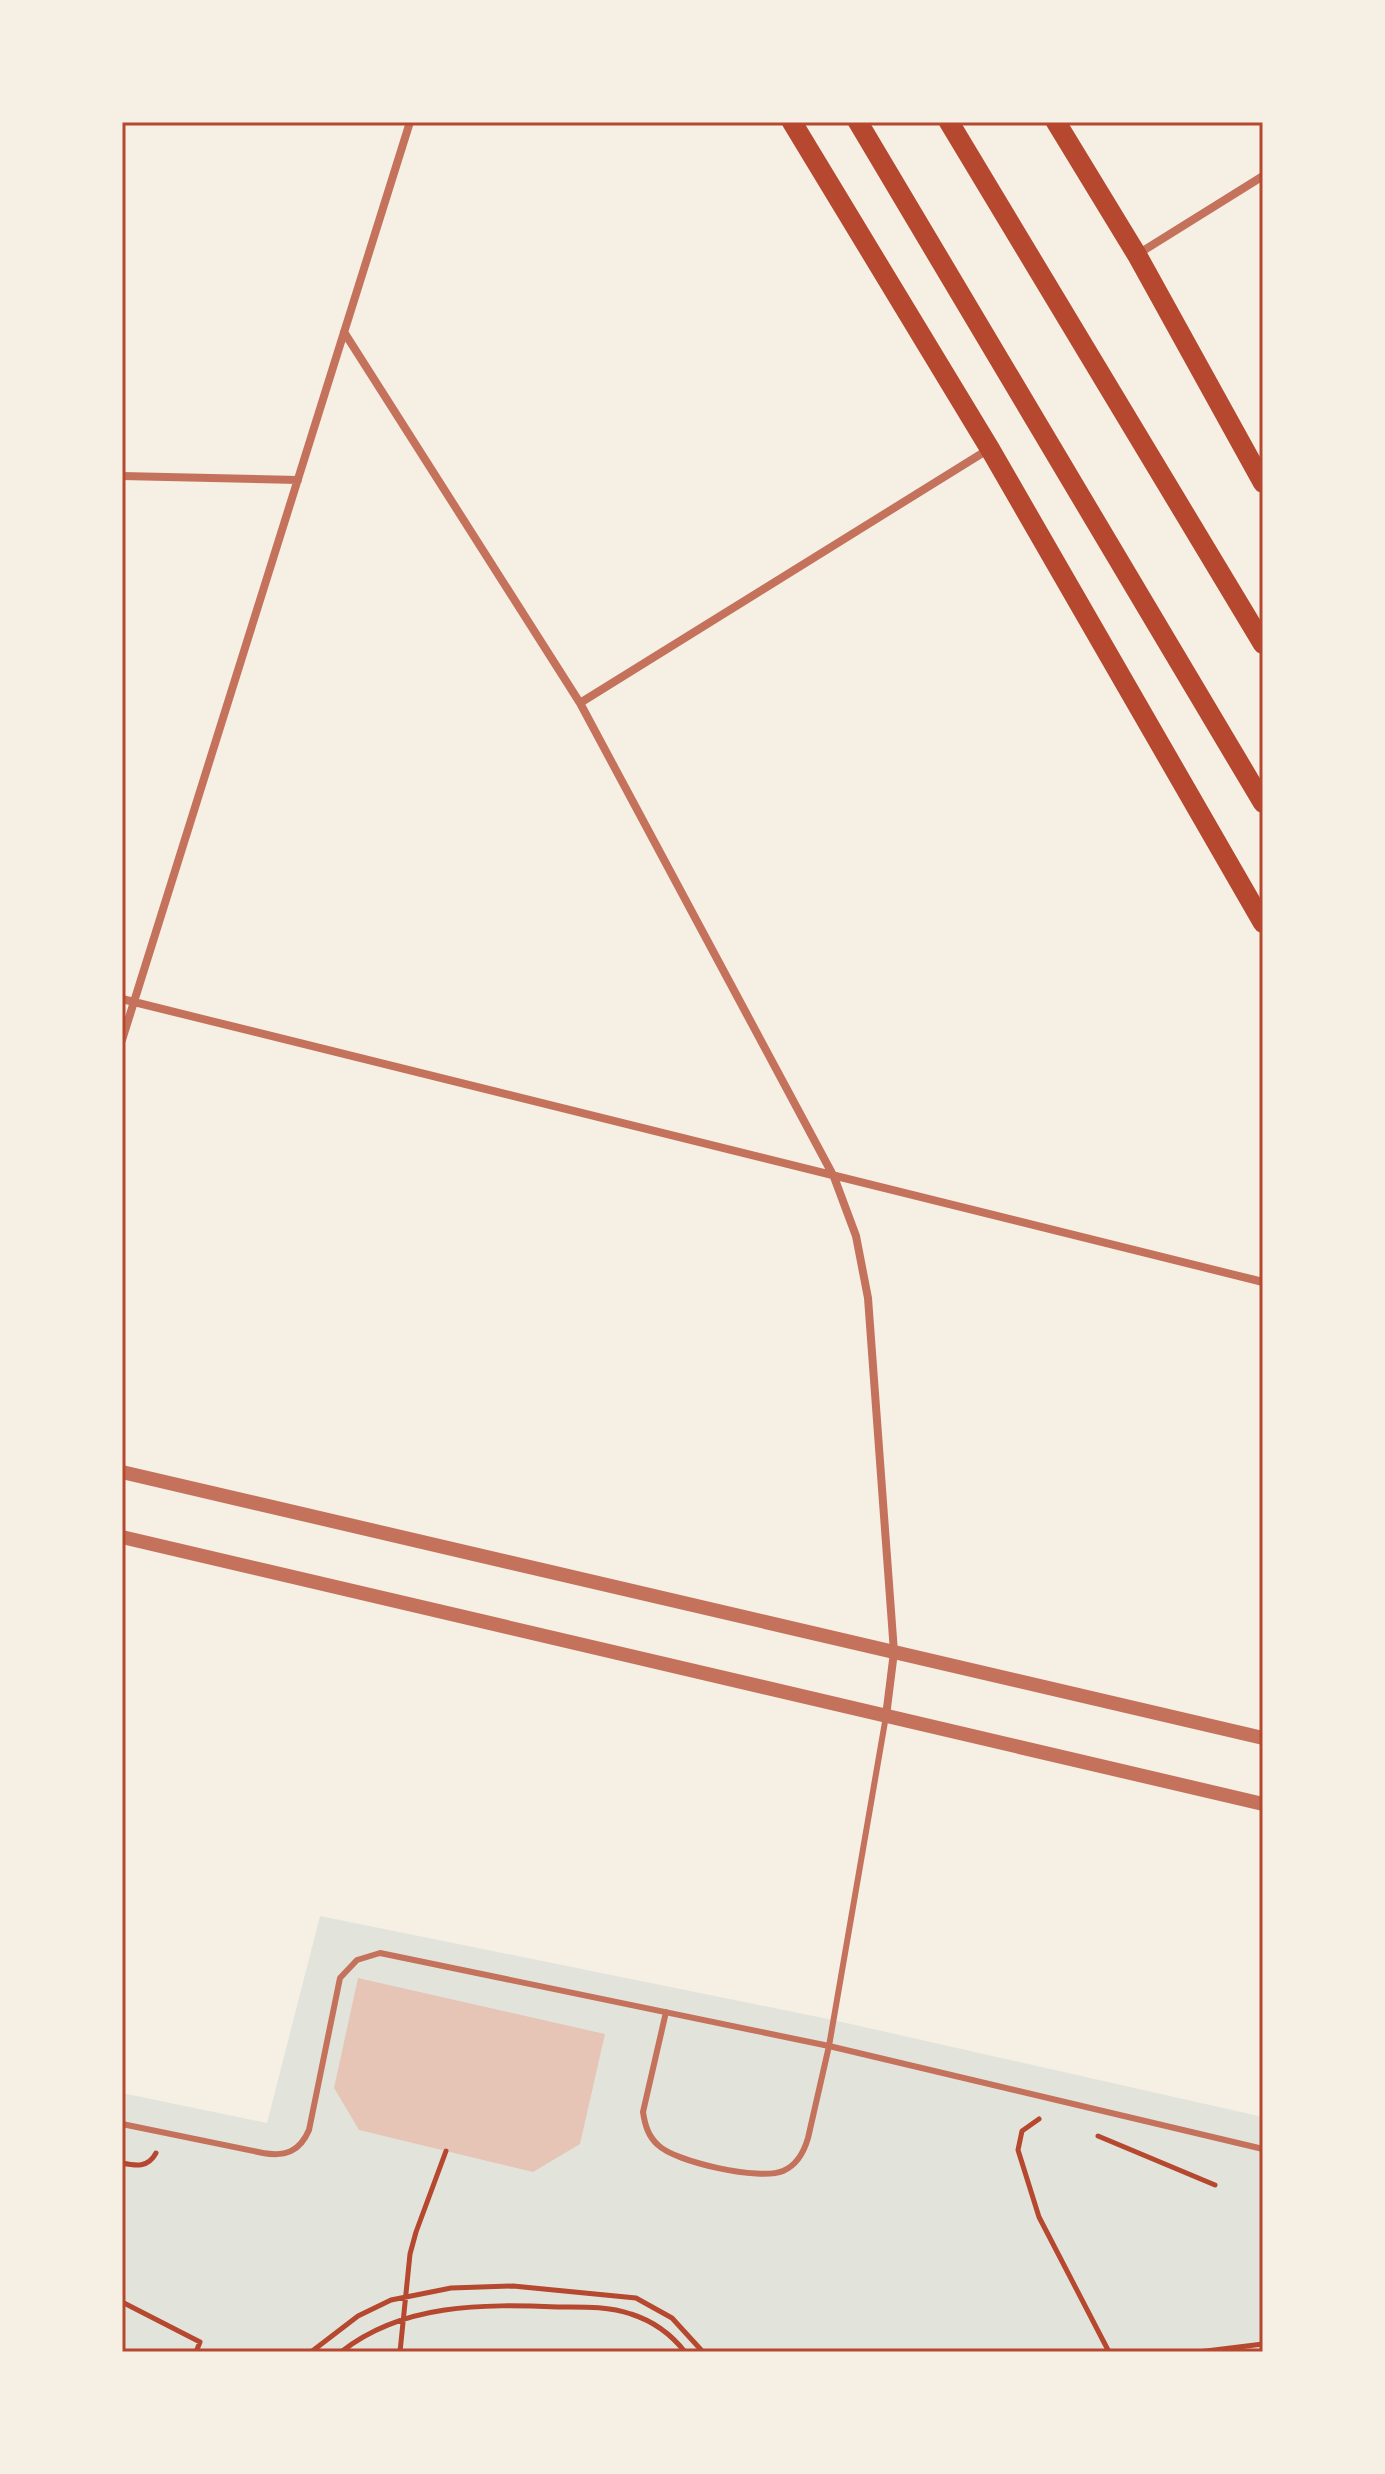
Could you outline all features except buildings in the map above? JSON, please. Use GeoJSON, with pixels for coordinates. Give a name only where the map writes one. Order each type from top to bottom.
{"type":"FeatureCollection","features":[{"type":"Feature","properties":{"kind":"main road"},"geometry":{"type":"LineString","coordinates":[[792,122],[990,449],[1263,923]]}},
{"type":"Feature","properties":{"kind":"main road"},"geometry":{"type":"LineString","coordinates":[[858,122],[1261,800]]}},
{"type":"Feature","properties":{"kind":"main road"},"geometry":{"type":"LineString","coordinates":[[949,122],[1263,644]]}},
{"type":"Feature","properties":{"kind":"main road"},"geometry":{"type":"LineString","coordinates":[[1056,122],[1137,255],[1263,483]]}},
{"type":"Feature","properties":{"kind":"street"},"geometry":{"type":"LineString","coordinates":[[122,1040],[410,122]]}},
{"type":"Feature","properties":{"kind":"street"},"geometry":{"type":"LineString","coordinates":[[1137,255],[1263,176]]}},
{"type":"Feature","properties":{"kind":"street"},"geometry":{"type":"LineString","coordinates":[[344,332],[580,703],[834,1177],[856,1236],[868,1298],[894,1652],[886,1716]]}},
{"type":"Feature","properties":{"kind":"street"},"geometry":{"type":"LineString","coordinates":[[580,703],[990,449]]}},
{"type":"Feature","properties":{"kind":"street"},"geometry":{"type":"LineString","coordinates":[[122,476],[298,480]]}},
{"type":"Feature","properties":{"kind":"street"},"geometry":{"type":"LineString","coordinates":[[122,999],[1263,1282]]}},
{"type":"Feature","properties":{"kind":"street"},"geometry":{"type":"LineString","coordinates":[[122,1472],[1263,1738]]}},
{"type":"Feature","properties":{"kind":"street"},"geometry":{"type":"LineString","coordinates":[[122,1537],[1263,1804]]}},
{"type":"Feature","properties":{"kind":"lane"},"geometry":{"type":"LineString","coordinates":[[666,2012],[645,2099],[645,2125],[658,2146],[680,2158],[770,2175],[784,2171],[795,2163],[804,2152],[829,2046],[886,1716]]}},
{"type":"Feature","properties":{"kind":"lane"},"geometry":{"type":"LineString","coordinates":[[122,2124],[263,2153],[286,2154],[297,2149],[309,2130],[340,1978],[347,1968],[367,1955],[392,1955],[829,2046],[1263,2149]]}},
{"type":"Feature","properties":{"kind":"path"},"geometry":{"type":"LineString","coordinates":[[1048,2117],[1029,2124],[1022,2131],[1018,2150],[1043,2226],[1109,2352]]}},
{"type":"Feature","properties":{"kind":"path"},"geometry":{"type":"LineString","coordinates":[[1086,2131],[1215,2185]]}},
{"type":"Feature","properties":{"kind":"path"},"geometry":{"type":"LineString","coordinates":[[400,2352],[410,2254],[446,2151]]}},
{"type":"Feature","properties":{"kind":"path"},"geometry":{"type":"LineString","coordinates":[[311,2352],[358,2316],[406,2296],[451,2288],[513,2286],[636,2298],[672,2318],[703,2352]]}},
{"type":"Feature","properties":{"kind":"path"},"geometry":{"type":"LineString","coordinates":[[122,2302],[200,2342],[196,2352]]}},
{"type":"Feature","properties":{"kind":"path"},"geometry":{"type":"LineString","coordinates":[[341,2352],[377,2330],[405,2319],[465,2306],[502,2305],[608,2308],[648,2321],[676,2341],[685,2352]]}},
{"type":"Feature","properties":{"kind":"path"},"geometry":{"type":"LineString","coordinates":[[1198,2352],[1263,2344]]}},
{"type":"Feature","properties":{"kind":"shaded area"},"geometry":{"type":"Polygon","coordinates":[[[320,1916],[833,2020],[1263,2117],[1263,2352],[122,2352],[122,2093],[267,2123],[320,1916]]]}}]}
